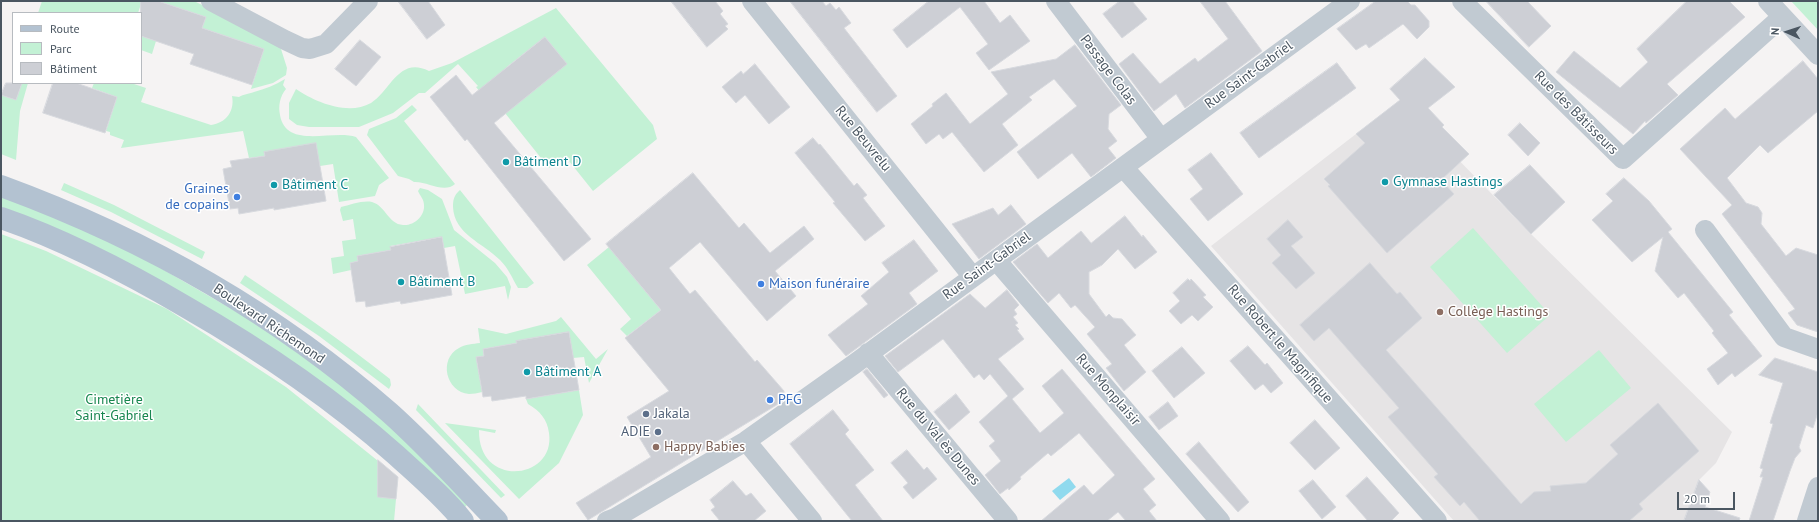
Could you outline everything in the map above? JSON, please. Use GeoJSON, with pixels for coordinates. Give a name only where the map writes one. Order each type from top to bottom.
{"type":"FeatureCollection","features":[{"type":"Feature","properties":{"kind":"main road","name":"Boulevard Richemond"},"geometry":{"type":"LineString","coordinates":[[1,186],[89,220],[170,260],[237,300],[300,341],[398,421],[430,450],[498,521]]}},
{"type":"Feature","properties":{"kind":"main road","name":"Boulevard Richemond"},"geometry":{"type":"LineString","coordinates":[[1,218],[123,271],[247,343],[302,380],[364,426],[428,483],[463,521]]}},
{"type":"Feature","properties":{"kind":"street"},"geometry":{"type":"LineString","coordinates":[[211,1],[285,40],[302,48],[310,49],[326,44],[368,1]]}},
{"type":"Feature","properties":{"kind":"street","name":"Rue Beuvrelu"},"geometry":{"type":"LineString","coordinates":[[752,1],[973,277]]}},
{"type":"Feature","properties":{"kind":"street","name":"Passage Colas"},"geometry":{"type":"LineString","coordinates":[[1056,1],[1161,139]]}},
{"type":"Feature","properties":{"kind":"street","name":"Rue Saint-Gabriel"},"geometry":{"type":"LineString","coordinates":[[612,520],[746,441],[1350,1]]}},
{"type":"Feature","properties":{"kind":"street","name":"Rue des Bâtisseurs"},"geometry":{"type":"LineString","coordinates":[[1462,1],[1623,159],[1782,17]]}},
{"type":"Feature","properties":{"kind":"street"},"geometry":{"type":"LineString","coordinates":[[1768,1],[1818,55]]}},
{"type":"Feature","properties":{"kind":"street","name":"Rue Robert le Magnifique"},"geometry":{"type":"LineString","coordinates":[[1123,166],[1437,521]]}},
{"type":"Feature","properties":{"kind":"street"},"geometry":{"type":"LineString","coordinates":[[1705,230],[1784,337],[1818,349]]}},
{"type":"Feature","properties":{"kind":"street","name":"Rue Monplaisir"},"geometry":{"type":"LineString","coordinates":[[996,260],[1220,521]]}},
{"type":"Feature","properties":{"kind":"street","name":"Rue du Val ès Dunes"},"geometry":{"type":"LineString","coordinates":[[868,353],[1008,521]]}},
{"type":"Feature","properties":{"kind":"street"},"geometry":{"type":"LineString","coordinates":[[746,441],[812,521]]}},
{"type":"Feature","properties":{"kind":"street"},"geometry":{"type":"LineString","coordinates":[[1807,521],[1818,487]]}},
{"type":"Feature","properties":{"kind":"shaded area","name":"Collège Hastings"},"geometry":{"type":"Polygon","coordinates":[[[1400,100],[1531,234],[1732,432],[1716,463],[1699,480],[1684,521],[1454,521],[1211,246],[1400,100]]]}},
{"type":"Feature","properties":{"kind":"green space"},"geometry":{"type":"Polygon","coordinates":[[[42,1],[142,1],[138,12],[38,12],[42,1]]]}},
{"type":"Feature","properties":{"kind":"green space"},"geometry":{"type":"Polygon","coordinates":[[[158,1],[194,1],[267,37],[281,49],[287,68],[286,75],[273,83],[251,89],[264,49],[202,28],[206,17],[158,1]]]}},
{"type":"Feature","properties":{"kind":"green space"},"geometry":{"type":"Polygon","coordinates":[[[1791,1],[1818,1],[1818,30],[1791,1]]]}},
{"type":"Feature","properties":{"kind":"green space"},"geometry":{"type":"Polygon","coordinates":[[[556,8],[653,125],[657,139],[593,191],[565,156],[549,168],[505,113],[566,64],[545,37],[508,66],[481,93],[476,87],[478,86],[458,64],[425,93],[419,93],[393,113],[359,127],[309,127],[297,125],[289,119],[289,103],[296,89],[322,103],[332,106],[342,108],[362,107],[371,103],[378,97],[396,76],[403,71],[410,68],[419,68],[429,71],[452,63],[556,8]]]}},
{"type":"Feature","properties":{"kind":"green space"},"geometry":{"type":"Polygon","coordinates":[[[142,36],[156,41],[152,54],[142,50],[142,36]]]}},
{"type":"Feature","properties":{"kind":"green space"},"geometry":{"type":"Polygon","coordinates":[[[285,79],[283,85],[286,89],[281,98],[279,108],[284,126],[291,132],[312,136],[346,135],[356,137],[389,178],[379,185],[375,196],[339,202],[333,164],[320,166],[264,152],[265,156],[249,158],[243,131],[121,148],[124,140],[110,135],[110,132],[106,131],[117,97],[92,88],[94,84],[134,84],[146,88],[141,102],[211,125],[221,122],[231,111],[233,101],[232,96],[239,97],[285,79]]]}},
{"type":"Feature","properties":{"kind":"green space"},"geometry":{"type":"Polygon","coordinates":[[[22,84],[28,84],[20,111],[16,160],[1,154],[1,95],[16,100],[22,84]]]}},
{"type":"Feature","properties":{"kind":"green space"},"geometry":{"type":"Polygon","coordinates":[[[412,105],[417,110],[404,121],[455,184],[451,187],[446,188],[414,182],[398,176],[367,135],[369,129],[396,118],[412,105]]]}},
{"type":"Feature","properties":{"kind":"green space"},"geometry":{"type":"Polygon","coordinates":[[[64,183],[114,205],[205,252],[202,259],[111,212],[61,190],[64,183]]]}},
{"type":"Feature","properties":{"kind":"green space"},"geometry":{"type":"Polygon","coordinates":[[[420,188],[428,190],[442,199],[454,230],[495,263],[507,277],[511,287],[508,300],[505,286],[465,294],[455,246],[444,248],[442,237],[390,246],[391,250],[357,256],[358,261],[350,263],[351,270],[333,274],[331,258],[344,256],[342,241],[356,239],[353,219],[343,221],[340,210],[341,207],[361,202],[372,202],[381,207],[394,222],[407,225],[418,220],[423,213],[424,203],[418,191],[420,188]]]}},
{"type":"Feature","properties":{"kind":"green space"},"geometry":{"type":"Polygon","coordinates":[[[460,190],[534,283],[527,288],[518,288],[503,263],[470,237],[458,224],[453,202],[456,194],[460,190]]]}},
{"type":"Feature","properties":{"kind":"green space"},"geometry":{"type":"Polygon","coordinates":[[[1,195],[119,244],[261,326],[373,408],[470,502],[462,510],[367,422],[1,212],[1,195]]]}},
{"type":"Feature","properties":{"kind":"green space"},"geometry":{"type":"Polygon","coordinates":[[[1473,228],[1550,315],[1507,353],[1430,267],[1473,228]]]}},
{"type":"Feature","properties":{"kind":"green space","name":"Cimetière Saint-Gabriel"},"geometry":{"type":"Polygon","coordinates":[[[1,234],[46,251],[167,309],[286,387],[398,477],[394,521],[1,521],[1,234]]]}},
{"type":"Feature","properties":{"kind":"green space"},"geometry":{"type":"Polygon","coordinates":[[[609,247],[661,310],[627,336],[620,329],[631,319],[587,265],[609,247]]]}},
{"type":"Feature","properties":{"kind":"green space"},"geometry":{"type":"Polygon","coordinates":[[[245,275],[319,326],[390,379],[391,385],[389,389],[319,336],[240,283],[245,275]]]}},
{"type":"Feature","properties":{"kind":"green space"},"geometry":{"type":"Polygon","coordinates":[[[561,317],[596,359],[608,349],[589,383],[584,357],[573,358],[569,332],[517,341],[517,343],[483,349],[484,356],[476,357],[482,392],[469,394],[461,392],[455,388],[450,381],[447,367],[448,360],[452,353],[461,347],[469,344],[480,343],[478,328],[506,334],[556,321],[561,317]]]}},
{"type":"Feature","properties":{"kind":"green space"},"geometry":{"type":"Polygon","coordinates":[[[1599,350],[1631,388],[1566,442],[1534,404],[1599,350]]]}},
{"type":"Feature","properties":{"kind":"green space"},"geometry":{"type":"Polygon","coordinates":[[[579,390],[583,415],[559,463],[519,499],[445,423],[496,430],[495,433],[479,430],[482,449],[490,462],[503,469],[516,471],[530,468],[541,461],[548,449],[549,433],[547,424],[542,416],[528,404],[526,399],[579,390]]]}},
{"type":"Feature","properties":{"kind":"green space"},"geometry":{"type":"Polygon","coordinates":[[[418,404],[505,495],[501,498],[416,410],[418,404]]]}},
{"type":"Feature","properties":{"kind":"water"},"geometry":{"type":"Polygon","coordinates":[[[1069,478],[1076,487],[1060,500],[1052,491],[1069,478]]]}},
{"type":"Feature","properties":{"kind":"building"},"geometry":{"type":"Polygon","coordinates":[[[141,1],[158,1],[206,17],[202,28],[264,49],[252,85],[190,64],[194,54],[142,36],[141,1]]]}},
{"type":"Feature","properties":{"kind":"building"},"geometry":{"type":"Polygon","coordinates":[[[398,1],[428,1],[445,25],[427,39],[398,1]]]}},
{"type":"Feature","properties":{"kind":"building"},"geometry":{"type":"Polygon","coordinates":[[[671,1],[715,1],[723,11],[720,14],[728,24],[725,26],[728,29],[707,47],[671,1]]]}},
{"type":"Feature","properties":{"kind":"building"},"geometry":{"type":"Polygon","coordinates":[[[790,1],[822,1],[826,6],[830,3],[836,10],[839,7],[851,23],[844,28],[897,96],[877,112],[790,1]]]}},
{"type":"Feature","properties":{"kind":"building"},"geometry":{"type":"Polygon","coordinates":[[[929,1],[984,1],[1000,23],[1010,15],[1030,41],[989,70],[976,53],[988,44],[960,7],[907,48],[893,30],[929,1]]]}},
{"type":"Feature","properties":{"kind":"building"},"geometry":{"type":"Polygon","coordinates":[[[1120,1],[1132,1],[1147,19],[1122,38],[1103,14],[1120,1]]]}},
{"type":"Feature","properties":{"kind":"building"},"geometry":{"type":"Polygon","coordinates":[[[1200,1],[1225,1],[1262,51],[1185,108],[1176,94],[1154,111],[1119,64],[1133,53],[1160,84],[1195,58],[1198,62],[1228,39],[1200,1]]]}},
{"type":"Feature","properties":{"kind":"building"},"geometry":{"type":"Polygon","coordinates":[[[1376,1],[1407,1],[1411,5],[1415,5],[1429,21],[1429,27],[1417,39],[1403,24],[1369,48],[1366,44],[1356,50],[1337,29],[1376,1]]]}},
{"type":"Feature","properties":{"kind":"building"},"geometry":{"type":"Polygon","coordinates":[[[1486,1],[1527,1],[1551,26],[1529,47],[1486,1]]]}},
{"type":"Feature","properties":{"kind":"building"},"geometry":{"type":"Polygon","coordinates":[[[1687,1],[1729,1],[1745,17],[1667,84],[1678,95],[1646,123],[1645,121],[1633,134],[1556,72],[1574,51],[1620,88],[1648,62],[1637,49],[1687,1]]]}},
{"type":"Feature","properties":{"kind":"building","name":"Bâtiment D"},"geometry":{"type":"Polygon","coordinates":[[[545,37],[567,64],[494,123],[591,239],[564,261],[467,139],[465,141],[430,97],[456,75],[472,95],[545,37]]]}},
{"type":"Feature","properties":{"kind":"building"},"geometry":{"type":"Polygon","coordinates":[[[360,40],[381,57],[356,86],[335,69],[360,40]]]}},
{"type":"Feature","properties":{"kind":"building"},"geometry":{"type":"Polygon","coordinates":[[[1075,45],[1121,105],[1109,114],[1108,129],[1117,141],[1108,148],[1116,158],[1091,177],[1072,153],[1038,179],[1017,152],[1077,106],[1054,79],[1029,97],[1032,100],[1002,124],[1018,145],[984,172],[952,132],[943,139],[939,134],[926,144],[911,124],[946,93],[970,124],[1008,94],[991,72],[1056,59],[1075,45]]]}},
{"type":"Feature","properties":{"kind":"building","name":"Gymnase Hastings"},"geometry":{"type":"Polygon","coordinates":[[[1425,58],[1455,87],[1428,108],[1444,125],[1442,127],[1469,154],[1441,180],[1454,194],[1387,253],[1328,186],[1330,185],[1324,179],[1365,143],[1356,134],[1400,100],[1390,89],[1425,58]]]}},
{"type":"Feature","properties":{"kind":"building"},"geometry":{"type":"Polygon","coordinates":[[[1803,61],[1818,79],[1818,111],[1768,153],[1760,145],[1727,178],[1746,203],[1758,207],[1762,213],[1761,224],[1786,256],[1796,248],[1818,255],[1818,332],[1797,325],[1788,313],[1795,309],[1722,214],[1732,205],[1680,149],[1725,108],[1735,119],[1803,61]]]}},
{"type":"Feature","properties":{"kind":"building"},"geometry":{"type":"Polygon","coordinates":[[[1337,63],[1356,88],[1259,158],[1240,133],[1337,63]]]}},
{"type":"Feature","properties":{"kind":"building"},"geometry":{"type":"Polygon","coordinates":[[[755,64],[790,107],[769,124],[745,95],[736,103],[722,87],[741,71],[743,74],[755,64]]]}},
{"type":"Feature","properties":{"kind":"building"},"geometry":{"type":"Polygon","coordinates":[[[6,83],[22,84],[16,100],[1,95],[6,83]]]}},
{"type":"Feature","properties":{"kind":"building"},"geometry":{"type":"Polygon","coordinates":[[[53,84],[79,84],[117,97],[105,133],[43,113],[53,84]]]}},
{"type":"Feature","properties":{"kind":"building"},"geometry":{"type":"Polygon","coordinates":[[[1520,123],[1540,143],[1528,156],[1508,135],[1520,123]]]}},
{"type":"Feature","properties":{"kind":"building"},"geometry":{"type":"Polygon","coordinates":[[[813,138],[819,145],[820,144],[854,186],[857,183],[867,195],[863,198],[885,226],[865,241],[833,203],[835,202],[795,153],[813,138]]]}},
{"type":"Feature","properties":{"kind":"building","name":"Bâtiment C"},"geometry":{"type":"Polygon","coordinates":[[[316,143],[326,201],[274,210],[274,208],[239,214],[238,208],[230,209],[223,169],[232,167],[230,161],[265,156],[264,152],[316,143]]]}},
{"type":"Feature","properties":{"kind":"building"},"geometry":{"type":"Polygon","coordinates":[[[1211,153],[1243,194],[1208,221],[1190,199],[1203,189],[1188,170],[1211,153]]]}},
{"type":"Feature","properties":{"kind":"building"},"geometry":{"type":"Polygon","coordinates":[[[1530,165],[1565,202],[1531,234],[1494,195],[1530,165]]]}},
{"type":"Feature","properties":{"kind":"building"},"geometry":{"type":"Polygon","coordinates":[[[693,173],[739,228],[744,223],[770,253],[804,226],[814,239],[775,271],[796,296],[767,321],[700,242],[669,268],[690,294],[695,290],[755,362],[757,360],[784,391],[783,401],[588,520],[576,503],[651,457],[627,417],[669,391],[625,338],[661,310],[606,244],[693,173]]]}},
{"type":"Feature","properties":{"kind":"building"},"geometry":{"type":"Polygon","coordinates":[[[1624,178],[1649,201],[1672,229],[1668,232],[1733,312],[1729,315],[1762,356],[1735,377],[1732,373],[1718,385],[1707,369],[1728,353],[1712,333],[1714,331],[1684,293],[1678,298],[1655,271],[1663,237],[1632,262],[1592,220],[1613,201],[1606,194],[1624,178]]]}},
{"type":"Feature","properties":{"kind":"building"},"geometry":{"type":"Polygon","coordinates":[[[1011,205],[1026,224],[979,259],[952,224],[993,208],[998,215],[1011,205]]]}},
{"type":"Feature","properties":{"kind":"building"},"geometry":{"type":"Polygon","coordinates":[[[1125,216],[1142,237],[1143,235],[1157,252],[1135,269],[1118,249],[1102,265],[1089,272],[1089,294],[1106,317],[1109,314],[1113,318],[1122,319],[1136,335],[1124,345],[1146,372],[1124,391],[1106,368],[1112,364],[1087,334],[1095,327],[1075,305],[1071,308],[1059,293],[1048,303],[1013,262],[1037,244],[1048,258],[1081,231],[1091,243],[1125,216]]]}},
{"type":"Feature","properties":{"kind":"building"},"geometry":{"type":"Polygon","coordinates":[[[1288,220],[1303,237],[1291,246],[1315,273],[1296,289],[1272,263],[1281,255],[1267,239],[1288,220]]]}},
{"type":"Feature","properties":{"kind":"building","name":"Bâtiment B"},"geometry":{"type":"Polygon","coordinates":[[[442,237],[452,295],[401,304],[400,301],[366,307],[365,301],[356,302],[350,263],[358,261],[357,256],[391,250],[390,247],[442,237]]]}},
{"type":"Feature","properties":{"kind":"building"},"geometry":{"type":"Polygon","coordinates":[[[914,240],[938,271],[909,293],[917,304],[846,356],[828,335],[868,304],[861,296],[889,272],[882,263],[914,240]]]}},
{"type":"Feature","properties":{"kind":"building"},"geometry":{"type":"Polygon","coordinates":[[[1370,263],[1397,294],[1400,292],[1422,318],[1386,350],[1521,504],[1534,492],[1551,491],[1550,486],[1586,483],[1618,454],[1610,445],[1658,403],[1699,451],[1639,504],[1643,509],[1629,521],[1480,521],[1464,502],[1460,506],[1434,477],[1438,474],[1388,417],[1399,408],[1329,328],[1314,341],[1300,325],[1370,263]]]}},
{"type":"Feature","properties":{"kind":"building"},"geometry":{"type":"Polygon","coordinates":[[[1188,279],[1190,281],[1191,279],[1206,295],[1203,297],[1213,307],[1198,321],[1192,315],[1181,324],[1169,311],[1180,301],[1173,293],[1188,279]]]}},
{"type":"Feature","properties":{"kind":"building"},"geometry":{"type":"Polygon","coordinates":[[[1007,290],[1019,305],[1014,310],[1017,314],[1013,317],[1018,323],[1015,325],[1019,329],[1017,330],[1024,339],[998,359],[1024,389],[1012,399],[1040,433],[1064,413],[1042,386],[1062,369],[1155,479],[1143,489],[1156,505],[1149,511],[1157,521],[1126,521],[1118,512],[1107,521],[1041,521],[1084,485],[1093,495],[1115,475],[1079,433],[1051,456],[1048,453],[1020,477],[1021,479],[1009,490],[1008,488],[1000,494],[985,475],[1001,461],[989,446],[995,441],[979,422],[1008,396],[990,374],[984,380],[979,374],[974,378],[943,339],[898,372],[885,356],[970,294],[985,308],[1007,290]]]}},
{"type":"Feature","properties":{"kind":"building","name":"Bâtiment A"},"geometry":{"type":"Polygon","coordinates":[[[569,332],[579,390],[526,399],[526,396],[492,401],[491,396],[483,397],[476,357],[484,356],[483,349],[517,343],[516,341],[569,332]]]}},
{"type":"Feature","properties":{"kind":"building"},"geometry":{"type":"Polygon","coordinates":[[[1248,346],[1265,365],[1267,363],[1283,383],[1271,393],[1263,384],[1255,390],[1230,361],[1248,346]]]}},
{"type":"Feature","properties":{"kind":"building"},"geometry":{"type":"Polygon","coordinates":[[[1182,347],[1205,373],[1174,398],[1152,371],[1182,347]]]}},
{"type":"Feature","properties":{"kind":"building"},"geometry":{"type":"Polygon","coordinates":[[[1775,358],[1818,372],[1818,412],[1813,428],[1806,425],[1799,447],[1801,451],[1795,458],[1773,521],[1749,521],[1763,477],[1760,477],[1763,469],[1760,468],[1773,424],[1770,423],[1783,383],[1759,375],[1775,358]]]}},
{"type":"Feature","properties":{"kind":"building"},"geometry":{"type":"Polygon","coordinates":[[[867,369],[888,395],[884,398],[863,372],[867,369]]]}},
{"type":"Feature","properties":{"kind":"building"},"geometry":{"type":"Polygon","coordinates":[[[956,394],[970,412],[949,430],[934,412],[956,394]]]}},
{"type":"Feature","properties":{"kind":"building"},"geometry":{"type":"Polygon","coordinates":[[[1168,402],[1178,416],[1159,430],[1149,417],[1168,402]]]}},
{"type":"Feature","properties":{"kind":"building"},"geometry":{"type":"Polygon","coordinates":[[[833,410],[849,430],[845,434],[874,470],[855,485],[883,521],[852,521],[790,444],[833,410]]]}},
{"type":"Feature","properties":{"kind":"building"},"geometry":{"type":"Polygon","coordinates":[[[1315,420],[1340,448],[1315,470],[1290,443],[1315,420]]]}},
{"type":"Feature","properties":{"kind":"building"},"geometry":{"type":"Polygon","coordinates":[[[1199,442],[1249,502],[1238,512],[1186,454],[1199,442]]]}},
{"type":"Feature","properties":{"kind":"building"},"geometry":{"type":"Polygon","coordinates":[[[907,450],[924,470],[927,467],[937,479],[913,499],[903,487],[908,483],[891,463],[907,450]]]}},
{"type":"Feature","properties":{"kind":"building"},"geometry":{"type":"Polygon","coordinates":[[[378,460],[398,477],[396,499],[378,497],[378,460]]]}},
{"type":"Feature","properties":{"kind":"building"},"geometry":{"type":"Polygon","coordinates":[[[1367,477],[1399,513],[1391,521],[1368,521],[1346,496],[1367,477]]]}},
{"type":"Feature","properties":{"kind":"building"},"geometry":{"type":"Polygon","coordinates":[[[1313,480],[1336,507],[1322,519],[1299,491],[1313,480]]]}},
{"type":"Feature","properties":{"kind":"building"},"geometry":{"type":"Polygon","coordinates":[[[1699,480],[1710,492],[1705,507],[1740,518],[1739,521],[1684,521],[1699,480]]]}},
{"type":"Feature","properties":{"kind":"building"},"geometry":{"type":"Polygon","coordinates":[[[733,481],[746,496],[751,493],[766,511],[754,521],[720,521],[711,510],[715,507],[710,500],[733,481]]]}},
{"type":"Feature","properties":{"kind":"place","name":"Bâtiment D"},"geometry":{"type":"Point","coordinates":[506,162]}},
{"type":"Feature","properties":{"kind":"place","name":"Gymnase Hastings"},"geometry":{"type":"Point","coordinates":[1385,182]}},
{"type":"Feature","properties":{"kind":"place","name":"Bâtiment C"},"geometry":{"type":"Point","coordinates":[274,185]}},
{"type":"Feature","properties":{"kind":"place","name":"Graines de copains"},"geometry":{"type":"Point","coordinates":[237,197]}},
{"type":"Feature","properties":{"kind":"place","name":"Bâtiment B"},"geometry":{"type":"Point","coordinates":[401,282]}},
{"type":"Feature","properties":{"kind":"place","name":"Maison funéraire"},"geometry":{"type":"Point","coordinates":[761,284]}},
{"type":"Feature","properties":{"kind":"place","name":"Collège Hastings"},"geometry":{"type":"Point","coordinates":[1440,312]}},
{"type":"Feature","properties":{"kind":"place","name":"Bâtiment A"},"geometry":{"type":"Point","coordinates":[527,372]}},
{"type":"Feature","properties":{"kind":"place","name":"PFG"},"geometry":{"type":"Point","coordinates":[770,400]}},
{"type":"Feature","properties":{"kind":"place","name":"Jakala"},"geometry":{"type":"Point","coordinates":[646,414]}},
{"type":"Feature","properties":{"kind":"place","name":"ADIE"},"geometry":{"type":"Point","coordinates":[658,432]}},
{"type":"Feature","properties":{"kind":"place","name":"Happy Babies"},"geometry":{"type":"Point","coordinates":[656,447]}}]}
